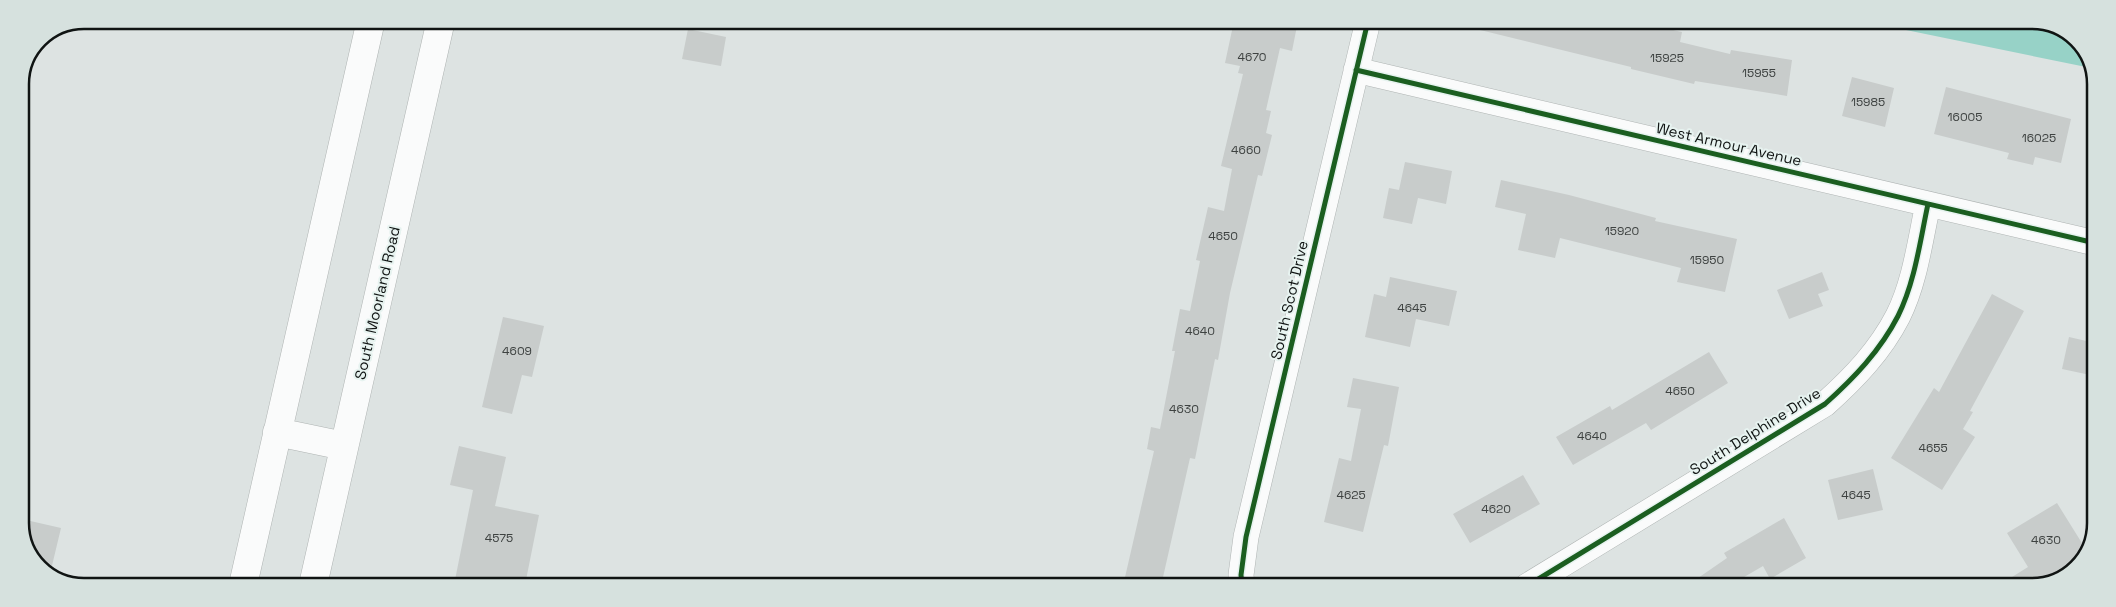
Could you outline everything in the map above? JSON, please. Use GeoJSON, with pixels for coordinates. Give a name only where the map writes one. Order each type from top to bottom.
{"type":"FeatureCollection","features":[{"type":"Feature","properties":{"kind":"main road"},"geometry":{"type":"LineString","coordinates":[[245,578],[369,29]]}},
{"type":"Feature","properties":{"kind":"main road","name":"South Moorland Road"},"geometry":{"type":"LineString","coordinates":[[315,578],[439,29]]}},
{"type":"Feature","properties":{"kind":"main road"},"geometry":{"type":"LineString","coordinates":[[277,432],[344,446]]}},
{"type":"Feature","properties":{"kind":"street","name":"South Scot Drive"},"geometry":{"type":"LineString","coordinates":[[1241,578],[1246,537],[1366,29]]}},
{"type":"Feature","properties":{"kind":"street","name":"West Armour Avenue"},"geometry":{"type":"LineString","coordinates":[[1356,70],[2087,242]]}},
{"type":"Feature","properties":{"kind":"street","name":"South Delphine Drive"},"geometry":{"type":"LineString","coordinates":[[1540,578],[1825,404],[1856,376],[1882,344],[1898,315],[1912,278],[1928,204]]}},
{"type":"Feature","properties":{"kind":"green space"},"geometry":{"type":"Polygon","coordinates":[[[1901,29],[2039,29],[2057,34],[2063,38],[2076,50],[2084,67],[1901,29]]]}},
{"type":"Feature","properties":{"kind":"building"},"geometry":{"type":"Polygon","coordinates":[[[688,29],[726,37],[721,66],[682,59],[688,29]]]}},
{"type":"Feature","properties":{"kind":"building"},"geometry":{"type":"Polygon","coordinates":[[[1232,29],[1296,29],[1292,51],[1280,48],[1266,110],[1271,111],[1266,133],[1272,135],[1262,176],[1258,175],[1230,293],[1218,360],[1215,359],[1195,459],[1190,458],[1163,578],[1125,578],[1154,451],[1147,449],[1151,427],[1160,429],[1175,351],[1172,351],[1180,309],[1190,311],[1200,261],[1196,260],[1208,207],[1224,211],[1232,169],[1221,166],[1243,74],[1238,73],[1240,66],[1225,63],[1232,29]]]}},
{"type":"Feature","properties":{"kind":"building"},"geometry":{"type":"Polygon","coordinates":[[[1476,29],[1668,29],[1682,32],[1680,42],[1730,54],[1731,50],[1792,60],[1787,96],[1695,81],[1694,84],[1631,69],[1631,67],[1476,29]]]}},
{"type":"Feature","properties":{"kind":"building"},"geometry":{"type":"Polygon","coordinates":[[[1852,77],[1894,88],[1885,127],[1842,116],[1852,77]]]}},
{"type":"Feature","properties":{"kind":"building"},"geometry":{"type":"Polygon","coordinates":[[[1946,87],[2071,119],[2061,163],[2035,157],[2033,165],[2007,159],[2009,153],[1934,134],[1946,87]]]}},
{"type":"Feature","properties":{"kind":"building"},"geometry":{"type":"Polygon","coordinates":[[[1405,162],[1452,171],[1446,204],[1418,198],[1412,224],[1383,218],[1389,188],[1399,190],[1405,162]]]}},
{"type":"Feature","properties":{"kind":"building"},"geometry":{"type":"Polygon","coordinates":[[[1501,180],[1569,195],[1656,218],[1655,221],[1737,239],[1725,292],[1677,282],[1681,268],[1560,238],[1555,258],[1518,250],[1526,214],[1495,207],[1501,180]]]}},
{"type":"Feature","properties":{"kind":"building"},"geometry":{"type":"Polygon","coordinates":[[[1822,272],[1829,290],[1818,294],[1823,306],[1789,319],[1777,290],[1822,272]]]}},
{"type":"Feature","properties":{"kind":"building"},"geometry":{"type":"Polygon","coordinates":[[[1390,277],[1457,291],[1449,326],[1416,319],[1410,347],[1365,337],[1374,294],[1386,297],[1390,277]]]}},
{"type":"Feature","properties":{"kind":"building"},"geometry":{"type":"Polygon","coordinates":[[[1992,294],[2024,311],[1970,411],[1973,412],[1963,429],[1975,437],[1942,490],[1891,458],[1934,388],[1939,392],[1992,294]]]}},
{"type":"Feature","properties":{"kind":"building"},"geometry":{"type":"Polygon","coordinates":[[[503,317],[544,326],[532,377],[522,375],[512,414],[482,407],[503,317]]]}},
{"type":"Feature","properties":{"kind":"building"},"geometry":{"type":"Polygon","coordinates":[[[2069,337],[2087,341],[2087,374],[2062,369],[2069,337]]]}},
{"type":"Feature","properties":{"kind":"building"},"geometry":{"type":"Polygon","coordinates":[[[1709,352],[1728,383],[1651,430],[1646,423],[1573,465],[1556,437],[1610,406],[1612,410],[1709,352]]]}},
{"type":"Feature","properties":{"kind":"building"},"geometry":{"type":"Polygon","coordinates":[[[1353,378],[1399,387],[1388,446],[1384,445],[1363,532],[1324,522],[1339,458],[1351,461],[1361,409],[1347,407],[1353,378]]]}},
{"type":"Feature","properties":{"kind":"building"},"geometry":{"type":"Polygon","coordinates":[[[459,446],[506,457],[495,506],[539,515],[526,578],[455,578],[473,490],[450,485],[459,446]]]}},
{"type":"Feature","properties":{"kind":"building"},"geometry":{"type":"Polygon","coordinates":[[[1873,469],[1883,510],[1838,520],[1828,480],[1873,469]]]}},
{"type":"Feature","properties":{"kind":"building"},"geometry":{"type":"Polygon","coordinates":[[[1523,475],[1540,504],[1470,543],[1453,514],[1523,475]]]}},
{"type":"Feature","properties":{"kind":"building"},"geometry":{"type":"Polygon","coordinates":[[[2057,503],[2083,545],[2071,562],[2060,571],[2039,578],[2010,578],[2028,567],[2007,533],[2057,503]]]}},
{"type":"Feature","properties":{"kind":"building"},"geometry":{"type":"Polygon","coordinates":[[[1784,518],[1806,558],[1772,578],[1769,578],[1763,566],[1742,578],[1698,578],[1727,558],[1724,553],[1784,518]]]}},
{"type":"Feature","properties":{"kind":"building"},"geometry":{"type":"Polygon","coordinates":[[[29,521],[61,528],[52,568],[36,551],[30,534],[29,521]]]}},
{"type":"Feature","properties":{"kind":"cycle path"},"geometry":{"type":"LineString","coordinates":[[1241,578],[1246,537],[1366,29]]}},
{"type":"Feature","properties":{"kind":"cycle path"},"geometry":{"type":"LineString","coordinates":[[1356,70],[2087,241]]}},
{"type":"Feature","properties":{"kind":"cycle path"},"geometry":{"type":"LineString","coordinates":[[1540,578],[1825,404],[1836,394],[1875,352],[1898,316],[1913,275],[1928,204]]}}]}
